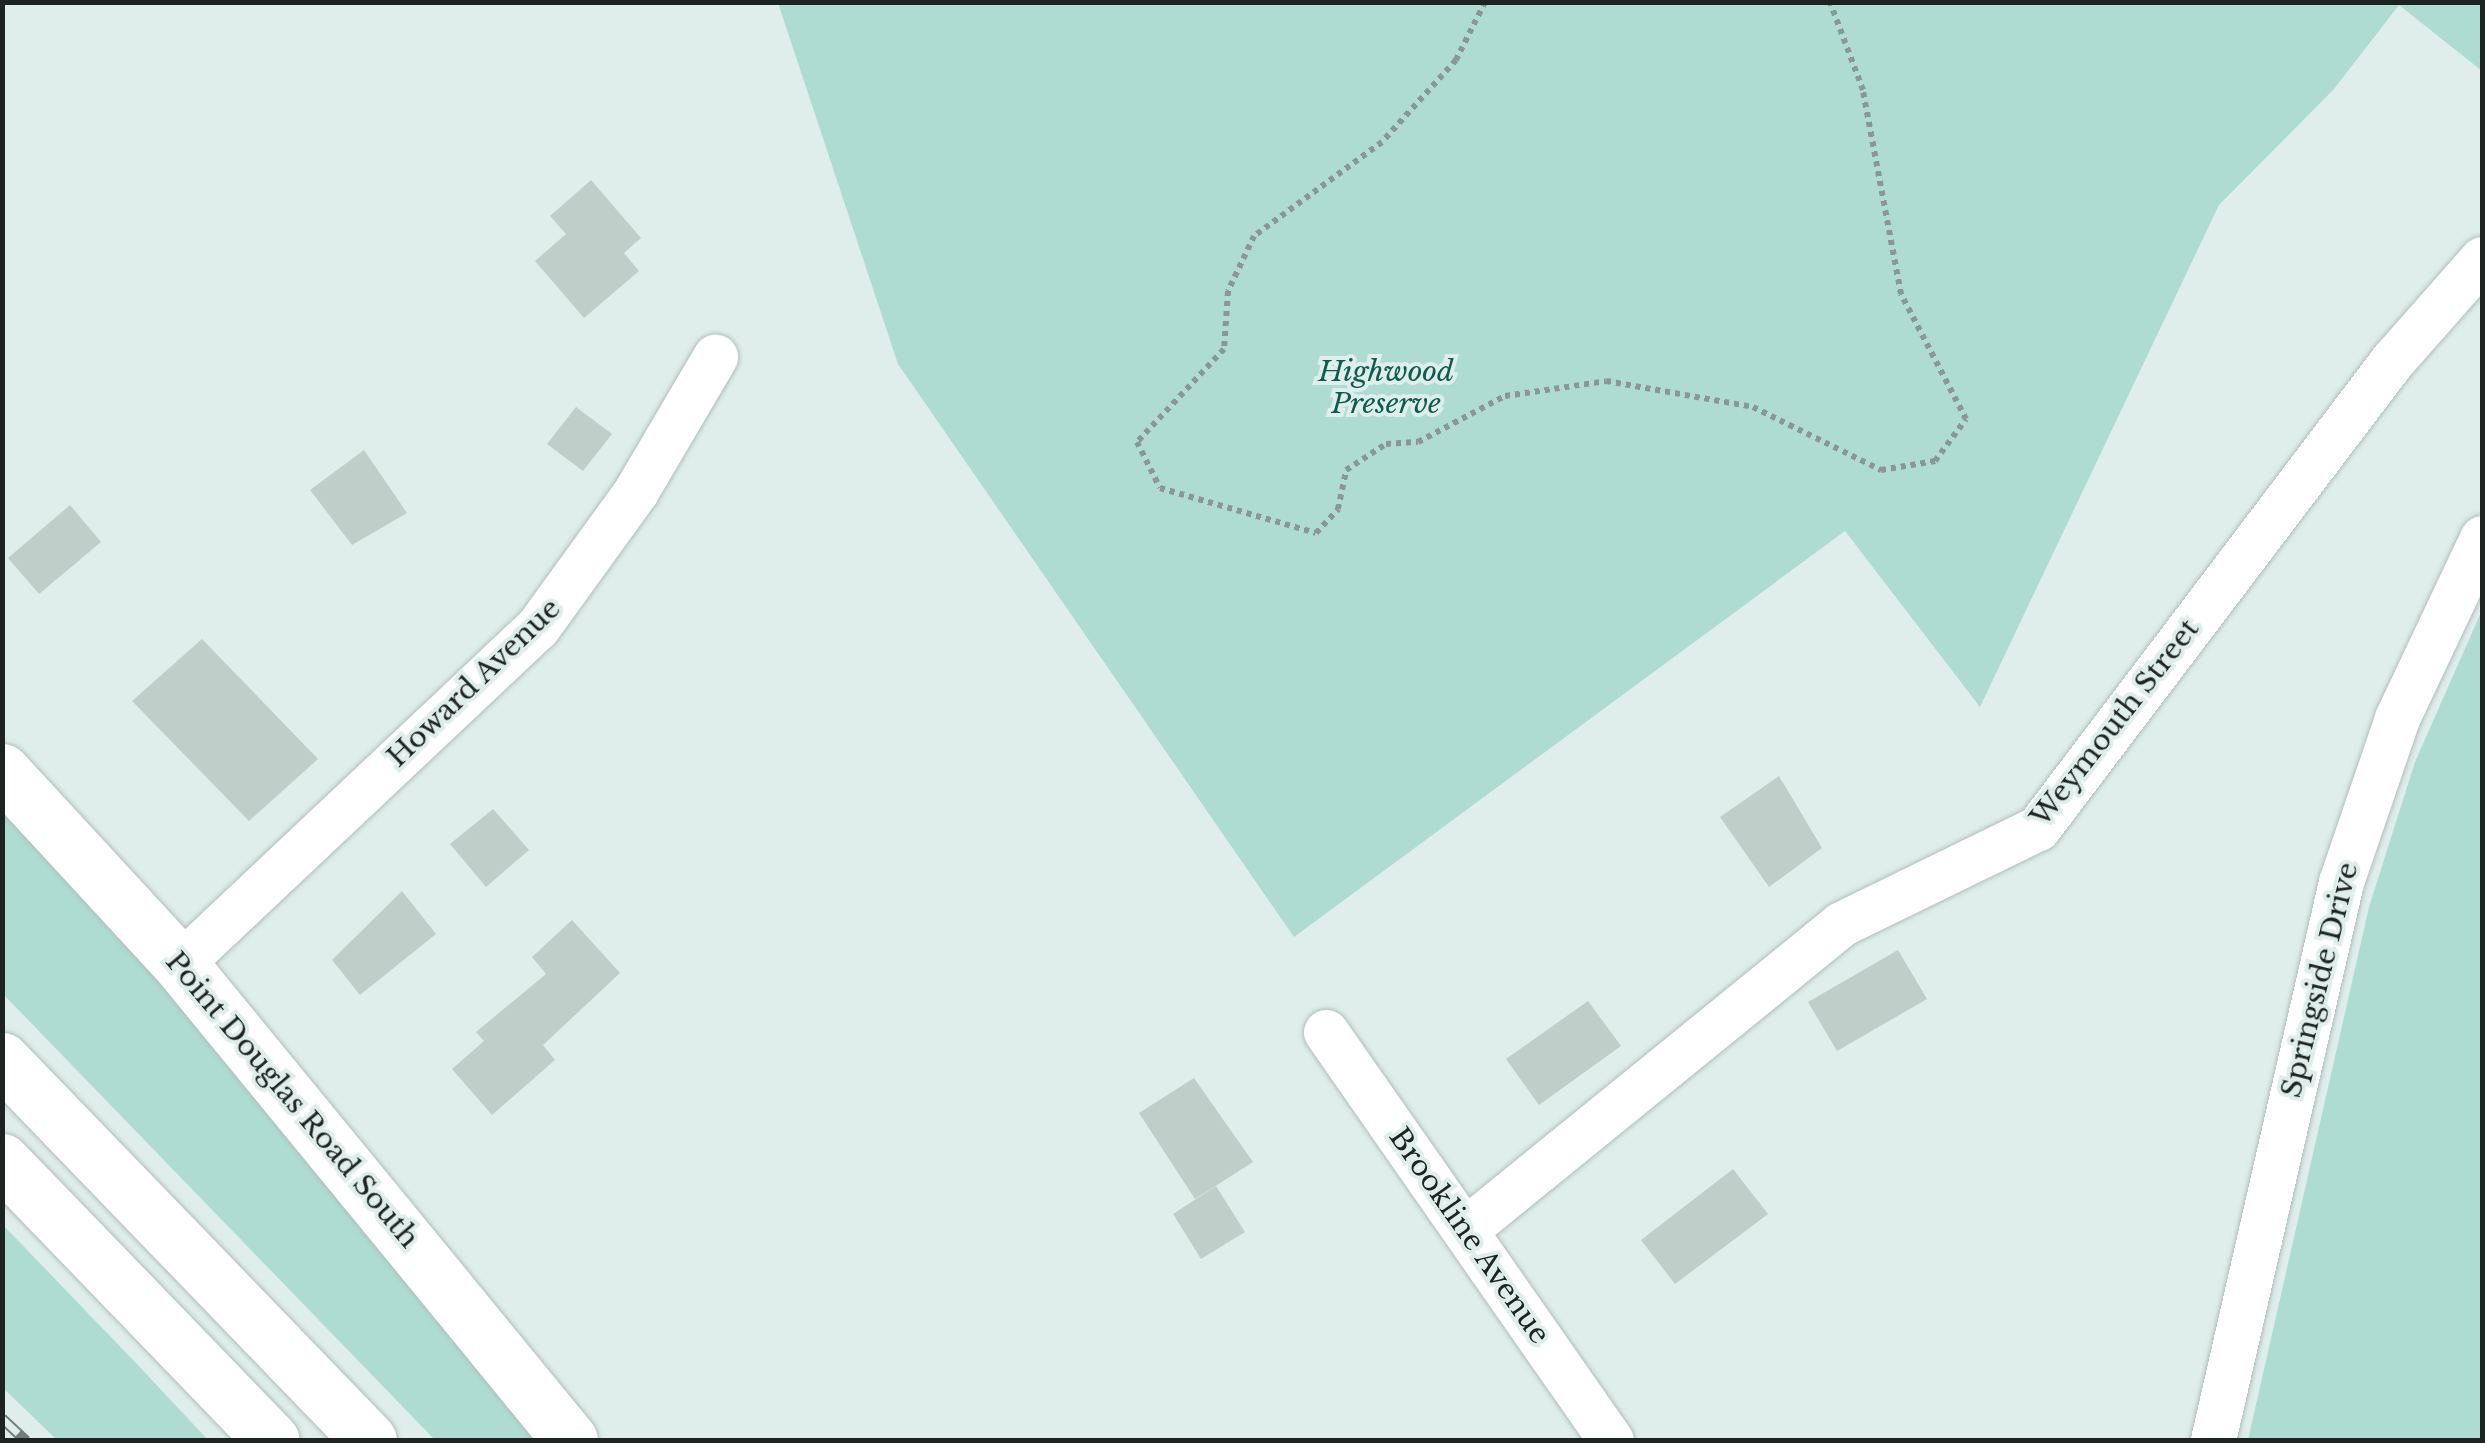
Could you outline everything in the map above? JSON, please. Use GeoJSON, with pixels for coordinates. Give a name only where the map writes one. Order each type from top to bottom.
{"type":"FeatureCollection","features":[{"type":"Feature","properties":{"kind":"main road","name":"Point Douglas Road South"},"geometry":{"type":"LineString","coordinates":[[2,771],[180,964],[570,1440]]}},
{"type":"Feature","properties":{"kind":"main road"},"geometry":{"type":"LineString","coordinates":[[2,1060],[369,1440]]}},
{"type":"Feature","properties":{"kind":"main road"},"geometry":{"type":"LineString","coordinates":[[2,1161],[271,1440]]}},
{"type":"Feature","properties":{"kind":"street","name":"Weymouth Street"},"geometry":{"type":"LineString","coordinates":[[1466,1229],[1841,924],[2038,828],[2392,361],[2482,259]]}},
{"type":"Feature","properties":{"kind":"street","name":"Howard Avenue"},"geometry":{"type":"LineString","coordinates":[[180,964],[537,628],[577,580],[715,357]]}},
{"type":"Feature","properties":{"kind":"street","name":"Springside Drive"},"geometry":{"type":"LineString","coordinates":[[2213,1440],[2341,882],[2397,718],[2482,538]]}},
{"type":"Feature","properties":{"kind":"street","name":"Brookline Avenue"},"geometry":{"type":"LineString","coordinates":[[1326,1032],[1610,1440]]}},
{"type":"Feature","properties":{"kind":"path"},"geometry":{"type":"LineString","coordinates":[[1485,2],[1456,60],[1382,142],[1254,236],[1228,292],[1224,349],[1136,442],[1160,488],[1316,533],[1338,509],[1346,470],[1386,444],[1418,442],[1506,396],[1606,381],[1753,407],[1881,470],[1935,460],[1966,419],[1901,294],[1863,90],[1830,2]]}},
{"type":"Feature","properties":{"kind":"green space","name":"Highwood Preserve"},"geometry":{"type":"Polygon","coordinates":[[[2482,2],[2482,71],[2399,5],[2334,89],[2219,205],[1980,707],[1845,531],[1294,937],[898,364],[778,3],[2482,2]]]}},
{"type":"Feature","properties":{"kind":"green space"},"geometry":{"type":"Polygon","coordinates":[[[2482,610],[2482,1440],[2248,1440],[2369,907],[2415,762],[2482,610]]]}},
{"type":"Feature","properties":{"kind":"green space"},"geometry":{"type":"Polygon","coordinates":[[[2,806],[163,980],[540,1440],[435,1440],[3,994],[2,806]]]}},
{"type":"Feature","properties":{"kind":"green space"},"geometry":{"type":"Polygon","coordinates":[[[3,1225],[208,1440],[57,1440],[3,1388],[3,1225]]]}},
{"type":"Feature","properties":{"kind":"building"},"geometry":{"type":"Polygon","coordinates":[[[591,180],[641,238],[624,253],[639,271],[584,318],[535,261],[566,234],[550,216],[591,180]]]}},
{"type":"Feature","properties":{"kind":"building"},"geometry":{"type":"Polygon","coordinates":[[[576,407],[612,434],[583,471],[547,444],[576,407]]]}},
{"type":"Feature","properties":{"kind":"building"},"geometry":{"type":"Polygon","coordinates":[[[364,450],[407,513],[352,545],[310,490],[364,450]]]}},
{"type":"Feature","properties":{"kind":"building"},"geometry":{"type":"Polygon","coordinates":[[[70,505],[101,542],[39,594],[8,558],[70,505]]]}},
{"type":"Feature","properties":{"kind":"building"},"geometry":{"type":"Polygon","coordinates":[[[202,639],[318,759],[249,821],[132,701],[202,639]]]}},
{"type":"Feature","properties":{"kind":"building"},"geometry":{"type":"Polygon","coordinates":[[[1779,776],[1822,848],[1769,887],[1720,817],[1779,776]]]}},
{"type":"Feature","properties":{"kind":"building"},"geometry":{"type":"Polygon","coordinates":[[[493,809],[529,850],[486,887],[450,844],[493,809]]]}},
{"type":"Feature","properties":{"kind":"building"},"geometry":{"type":"Polygon","coordinates":[[[402,891],[436,934],[360,995],[332,960],[402,891]]]}},
{"type":"Feature","properties":{"kind":"building"},"geometry":{"type":"Polygon","coordinates":[[[572,920],[620,973],[543,1045],[555,1060],[492,1115],[452,1069],[484,1041],[476,1032],[546,974],[532,957],[572,920]]]}},
{"type":"Feature","properties":{"kind":"building"},"geometry":{"type":"Polygon","coordinates":[[[1898,950],[1927,999],[1837,1051],[1808,1002],[1898,950]]]}},
{"type":"Feature","properties":{"kind":"building"},"geometry":{"type":"Polygon","coordinates":[[[1588,1001],[1621,1046],[1539,1105],[1506,1059],[1588,1001]]]}},
{"type":"Feature","properties":{"kind":"building"},"geometry":{"type":"Polygon","coordinates":[[[1194,1078],[1253,1162],[1195,1199],[1139,1113],[1194,1078]]]}},
{"type":"Feature","properties":{"kind":"building"},"geometry":{"type":"Polygon","coordinates":[[[1733,1169],[1768,1214],[1675,1284],[1641,1240],[1733,1169]]]}},
{"type":"Feature","properties":{"kind":"building"},"geometry":{"type":"Polygon","coordinates":[[[1216,1186],[1245,1232],[1201,1259],[1173,1214],[1216,1186]]]}},
{"type":"Feature","properties":{"kind":"railway"},"geometry":{"type":"LineString","coordinates":[[2,1418],[26,1440]]}}]}
